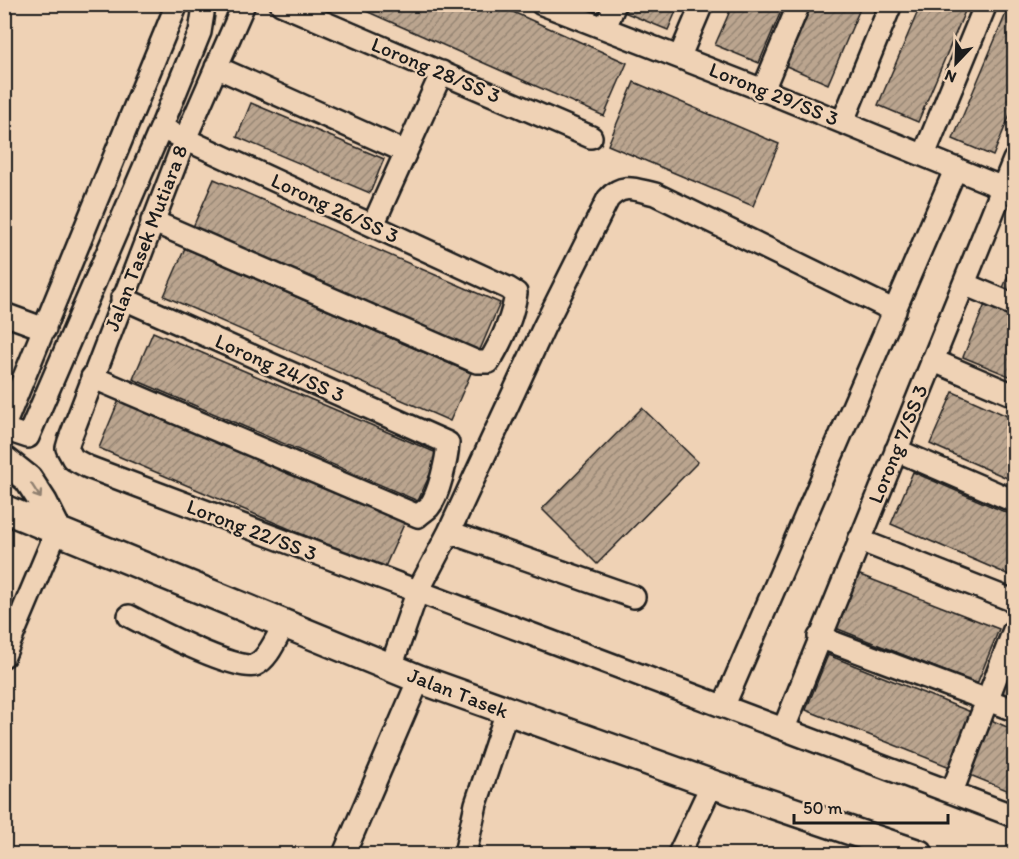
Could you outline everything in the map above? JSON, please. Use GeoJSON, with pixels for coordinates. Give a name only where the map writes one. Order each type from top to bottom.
{"type":"FeatureCollection","features":[{"type":"Feature","properties":{"kind":"main road"},"geometry":{"type":"LineString","coordinates":[[4,460],[28,479],[57,530]]}},
{"type":"Feature","properties":{"kind":"main road","name":"Jalan Tasek"},"geometry":{"type":"LineString","coordinates":[[4,509],[419,679],[919,855]]}},
{"type":"Feature","properties":{"kind":"street"},"geometry":{"type":"LineString","coordinates":[[177,4],[4,428],[28,437],[200,32],[203,13],[201,4]]}},
{"type":"Feature","properties":{"kind":"street","name":"Jalan Tasek Mutiara 8"},"geometry":{"type":"LineString","coordinates":[[88,467],[73,459],[67,448],[122,298],[185,138],[244,4]]}},
{"type":"Feature","properties":{"kind":"street","name":"Lorong 28/SS 3"},"geometry":{"type":"LineString","coordinates":[[281,4],[591,137]]}},
{"type":"Feature","properties":{"kind":"street","name":"Lorong 29/SS 3"},"geometry":{"type":"LineString","coordinates":[[542,4],[680,56],[956,168],[1005,200]]}},
{"type":"Feature","properties":{"kind":"street"},"geometry":{"type":"LineString","coordinates":[[605,28],[615,4]]}},
{"type":"Feature","properties":{"kind":"street"},"geometry":{"type":"LineString","coordinates":[[680,56],[702,4]]}},
{"type":"Feature","properties":{"kind":"street"},"geometry":{"type":"LineString","coordinates":[[763,90],[799,4]]}},
{"type":"Feature","properties":{"kind":"street"},"geometry":{"type":"LineString","coordinates":[[843,121],[891,4]]}},
{"type":"Feature","properties":{"kind":"street"},"geometry":{"type":"LineString","coordinates":[[924,155],[986,4]]}},
{"type":"Feature","properties":{"kind":"street"},"geometry":{"type":"LineString","coordinates":[[216,67],[406,152]]}},
{"type":"Feature","properties":{"kind":"street"},"geometry":{"type":"LineString","coordinates":[[373,225],[442,72]]}},
{"type":"Feature","properties":{"kind":"street","name":"Lorong 26/SS 3"},"geometry":{"type":"LineString","coordinates":[[152,221],[477,362],[489,362],[515,305],[516,293],[508,288],[161,128]]}},
{"type":"Feature","properties":{"kind":"street","name":"Lorong 7/SS 3"},"geometry":{"type":"LineString","coordinates":[[784,728],[932,360],[964,284],[1005,200],[1014,160]]}},
{"type":"Feature","properties":{"kind":"street"},"geometry":{"type":"LineString","coordinates":[[724,705],[956,168]]}},
{"type":"Feature","properties":{"kind":"street"},"geometry":{"type":"LineString","coordinates":[[391,667],[417,593],[544,327],[608,200],[615,191],[627,188],[655,194],[895,311]]}},
{"type":"Feature","properties":{"kind":"street"},"geometry":{"type":"LineString","coordinates":[[964,284],[1014,305]]}},
{"type":"Feature","properties":{"kind":"street","name":"Lorong 24/SS 3"},"geometry":{"type":"LineString","coordinates":[[93,377],[418,516],[430,506],[447,460],[448,443],[439,438],[122,298]]}},
{"type":"Feature","properties":{"kind":"street"},"geometry":{"type":"LineString","coordinates":[[4,314],[45,329]]}},
{"type":"Feature","properties":{"kind":"street"},"geometry":{"type":"LineString","coordinates":[[932,360],[1014,395]]}},
{"type":"Feature","properties":{"kind":"street"},"geometry":{"type":"LineString","coordinates":[[896,450],[1014,501]]}},
{"type":"Feature","properties":{"kind":"street","name":"Lorong 22/SS 3"},"geometry":{"type":"LineString","coordinates":[[88,467],[417,593],[724,705],[1014,816]]}},
{"type":"Feature","properties":{"kind":"street"},"geometry":{"type":"LineString","coordinates":[[4,656],[57,530]]}},
{"type":"Feature","properties":{"kind":"street"},"geometry":{"type":"LineString","coordinates":[[448,532],[634,597]]}},
{"type":"Feature","properties":{"kind":"street"},"geometry":{"type":"LineString","coordinates":[[859,540],[1014,601]]}},
{"type":"Feature","properties":{"kind":"street"},"geometry":{"type":"LineString","coordinates":[[129,616],[179,641],[243,666],[255,665],[267,654],[285,623]]}},
{"type":"Feature","properties":{"kind":"street"},"geometry":{"type":"LineString","coordinates":[[952,792],[1014,630]]}},
{"type":"Feature","properties":{"kind":"street"},"geometry":{"type":"LineString","coordinates":[[819,637],[1014,710]]}},
{"type":"Feature","properties":{"kind":"street"},"geometry":{"type":"LineString","coordinates":[[344,855],[419,679]]}},
{"type":"Feature","properties":{"kind":"street"},"geometry":{"type":"LineString","coordinates":[[465,855],[476,804],[507,711]]}},
{"type":"Feature","properties":{"kind":"street"},"geometry":{"type":"LineString","coordinates":[[679,855],[712,784]]}},
{"type":"Feature","properties":{"kind":"building"},"geometry":{"type":"Polygon","coordinates":[[[350,4],[495,4],[627,63],[604,116],[350,4]]]}},
{"type":"Feature","properties":{"kind":"building"},"geometry":{"type":"Polygon","coordinates":[[[627,4],[679,4],[668,30],[624,12],[627,4]]]}},
{"type":"Feature","properties":{"kind":"building"},"geometry":{"type":"Polygon","coordinates":[[[733,4],[784,4],[759,63],[715,45],[733,4]]]}},
{"type":"Feature","properties":{"kind":"building"},"geometry":{"type":"Polygon","coordinates":[[[810,4],[862,4],[828,84],[784,65],[810,4]]]}},
{"type":"Feature","properties":{"kind":"building"},"geometry":{"type":"Polygon","coordinates":[[[921,4],[968,4],[918,122],[878,105],[921,4]]]}},
{"type":"Feature","properties":{"kind":"building"},"geometry":{"type":"Polygon","coordinates":[[[1010,4],[1014,4],[1014,105],[993,156],[953,139],[1010,4]]]}},
{"type":"Feature","properties":{"kind":"building"},"geometry":{"type":"Polygon","coordinates":[[[634,82],[779,144],[753,206],[608,145],[634,82]]]}},
{"type":"Feature","properties":{"kind":"building"},"geometry":{"type":"Polygon","coordinates":[[[251,103],[384,159],[370,193],[237,137],[251,103]]]}},
{"type":"Feature","properties":{"kind":"building"},"geometry":{"type":"Polygon","coordinates":[[[214,179],[500,303],[479,352],[193,227],[214,179]]]}},
{"type":"Feature","properties":{"kind":"building"},"geometry":{"type":"Polygon","coordinates":[[[185,248],[471,373],[450,421],[164,296],[185,248]]]}},
{"type":"Feature","properties":{"kind":"building"},"geometry":{"type":"Polygon","coordinates":[[[1014,261],[1014,293],[1003,288],[1014,261]]]}},
{"type":"Feature","properties":{"kind":"building"},"geometry":{"type":"Polygon","coordinates":[[[986,302],[1014,313],[1014,378],[963,357],[986,302]]]}},
{"type":"Feature","properties":{"kind":"building"},"geometry":{"type":"Polygon","coordinates":[[[153,332],[439,454],[418,501],[133,379],[153,332]]]}},
{"type":"Feature","properties":{"kind":"building"},"geometry":{"type":"Polygon","coordinates":[[[953,392],[1014,419],[1014,481],[930,444],[953,392]]]}},
{"type":"Feature","properties":{"kind":"building"},"geometry":{"type":"Polygon","coordinates":[[[119,400],[405,522],[384,569],[99,448],[119,400]]]}},
{"type":"Feature","properties":{"kind":"building"},"geometry":{"type":"Polygon","coordinates":[[[642,408],[698,462],[597,564],[542,509],[642,408]]]}},
{"type":"Feature","properties":{"kind":"building"},"geometry":{"type":"Polygon","coordinates":[[[913,472],[1014,516],[1014,577],[891,524],[913,472]]]}},
{"type":"Feature","properties":{"kind":"building"},"geometry":{"type":"Polygon","coordinates":[[[855,573],[999,629],[977,684],[833,627],[855,573]]]}},
{"type":"Feature","properties":{"kind":"building"},"geometry":{"type":"Polygon","coordinates":[[[828,655],[971,712],[950,767],[806,710],[828,655]]]}},
{"type":"Feature","properties":{"kind":"building"},"geometry":{"type":"Polygon","coordinates":[[[1014,657],[1014,699],[1000,693],[1014,657]]]}},
{"type":"Feature","properties":{"kind":"building"},"geometry":{"type":"Polygon","coordinates":[[[991,720],[1014,730],[1014,793],[970,775],[991,720]]]}}]}
